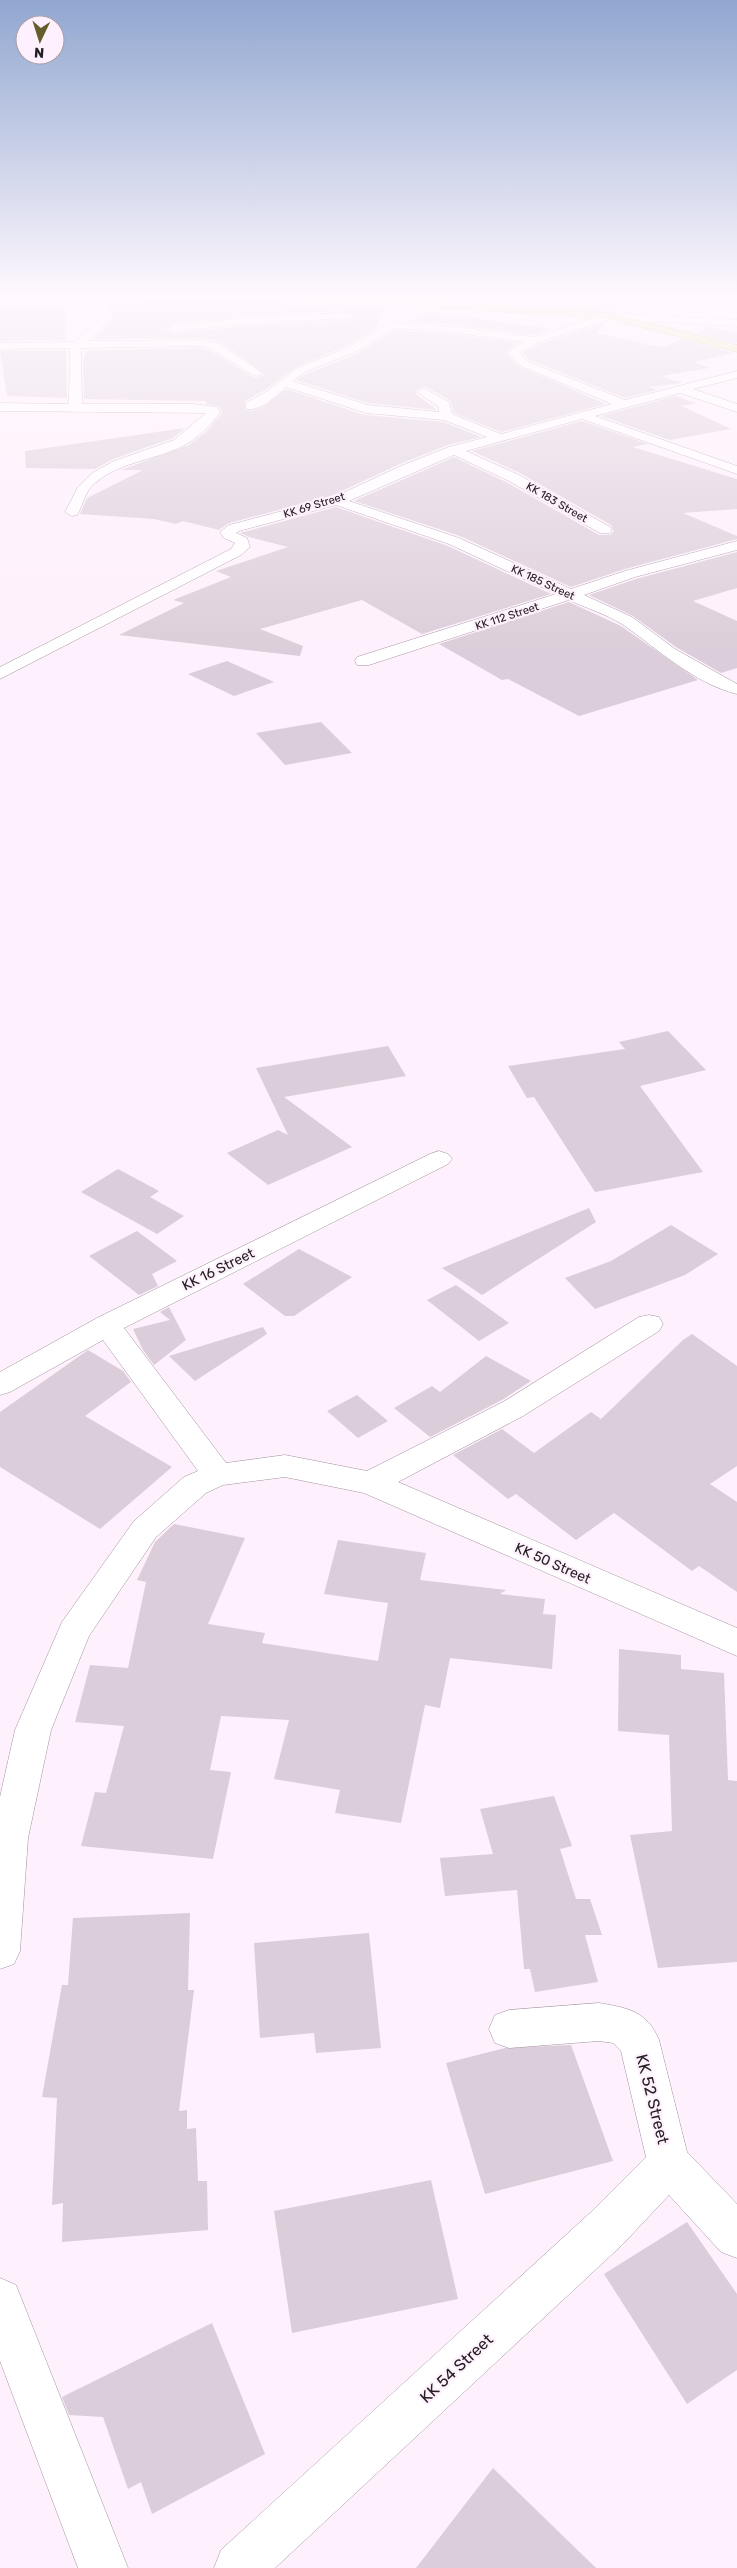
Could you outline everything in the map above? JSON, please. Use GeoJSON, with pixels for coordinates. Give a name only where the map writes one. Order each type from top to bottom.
{"type":"FeatureCollection","features":[{"type":"Feature","properties":{"kind":"street"},"geometry":{"type":"LineString","coordinates":[[72,512],[85,486],[92,478],[132,460],[178,443],[191,436],[211,415]]}},
{"type":"Feature","properties":{"kind":"street"},"geometry":{"type":"LineString","coordinates":[[433,415],[446,416],[498,437]]}},
{"type":"Feature","properties":{"kind":"street"},"geometry":{"type":"LineString","coordinates":[[581,415],[737,470]]}},
{"type":"Feature","properties":{"kind":"street","name":"KK 69 Street"},"geometry":{"type":"LineString","coordinates":[[0,674],[236,552],[243,547],[242,542],[229,536],[228,532],[234,528],[337,501],[408,468],[454,450],[581,415]]}},
{"type":"Feature","properties":{"kind":"street","name":"KK 183 Street"},"geometry":{"type":"LineString","coordinates":[[454,450],[514,478],[605,530]]}},
{"type":"Feature","properties":{"kind":"street","name":"KK 185 Street"},"geometry":{"type":"LineString","coordinates":[[337,501],[454,541],[626,620],[669,652],[726,686],[737,689]]}},
{"type":"Feature","properties":{"kind":"street","name":"KK 112 Street"},"geometry":{"type":"LineString","coordinates":[[362,661],[708,551],[737,545]]}},
{"type":"Feature","properties":{"kind":"street"},"geometry":{"type":"LineString","coordinates":[[708,551],[730,561]]}},
{"type":"Feature","properties":{"kind":"street","name":"KK 16 Street"},"geometry":{"type":"LineString","coordinates":[[0,1385],[107,1325],[438,1160]]}},
{"type":"Feature","properties":{"kind":"street"},"geometry":{"type":"LineString","coordinates":[[370,1483],[513,1409],[649,1324]]}},
{"type":"Feature","properties":{"kind":"street"},"geometry":{"type":"LineString","coordinates":[[107,1325],[218,1475]]}},
{"type":"Feature","properties":{"kind":"street","name":"KK 50 Street"},"geometry":{"type":"LineString","coordinates":[[0,1951],[9,1838],[33,1730],[74,1631],[144,1528],[195,1485],[218,1475],[286,1466],[370,1483],[737,1643]]}},
{"type":"Feature","properties":{"kind":"street","name":"KK 52 Street"},"geometry":{"type":"LineString","coordinates":[[509,2030],[599,2022],[622,2026],[639,2040],[669,2164],[737,2236]]}},
{"type":"Feature","properties":{"kind":"street","name":"KK 54 Street"},"geometry":{"type":"LineString","coordinates":[[239,2568],[606,2229],[669,2164]]}},
{"type":"Feature","properties":{"kind":"street"},"geometry":{"type":"LineString","coordinates":[[0,2301],[103,2568]]}},
{"type":"Feature","properties":{"kind":"building"},"geometry":{"type":"Polygon","coordinates":[[[220,415],[365,415],[444,422],[481,437],[448,445],[402,463],[331,496],[229,523],[219,530],[183,521],[176,524],[154,519],[80,514],[87,498],[143,470],[121,470],[189,445],[205,433],[220,415]]]}},
{"type":"Feature","properties":{"kind":"building"},"geometry":{"type":"Polygon","coordinates":[[[459,415],[565,415],[501,432],[459,415]]]}},
{"type":"Feature","properties":{"kind":"building"},"geometry":{"type":"Polygon","coordinates":[[[701,415],[731,429],[670,440],[601,416],[701,415]]]}},
{"type":"Feature","properties":{"kind":"building"},"geometry":{"type":"Polygon","coordinates":[[[582,421],[648,444],[633,447],[737,479],[737,509],[683,513],[737,536],[737,539],[625,569],[571,587],[460,536],[354,501],[454,457],[508,483],[599,535],[610,535],[614,531],[611,525],[520,473],[472,451],[582,421]]]}},
{"type":"Feature","properties":{"kind":"building"},"geometry":{"type":"Polygon","coordinates":[[[185,428],[173,438],[113,459],[95,469],[26,468],[25,451],[185,428]]]}},
{"type":"Feature","properties":{"kind":"building"},"geometry":{"type":"Polygon","coordinates":[[[336,507],[448,546],[551,594],[422,634],[362,600],[260,629],[303,646],[300,656],[119,635],[184,603],[173,600],[231,577],[216,571],[288,547],[240,533],[336,507]]]}},
{"type":"Feature","properties":{"kind":"building"},"geometry":{"type":"Polygon","coordinates":[[[737,552],[737,588],[693,601],[737,621],[737,668],[721,673],[676,647],[633,616],[589,595],[636,579],[737,552]]]}},
{"type":"Feature","properties":{"kind":"building"},"geometry":{"type":"Polygon","coordinates":[[[569,602],[621,626],[698,680],[579,716],[508,679],[502,680],[439,644],[569,602]]]}},
{"type":"Feature","properties":{"kind":"building"},"geometry":{"type":"Polygon","coordinates":[[[227,661],[274,682],[234,696],[188,674],[227,661]]]}},
{"type":"Feature","properties":{"kind":"building"},"geometry":{"type":"Polygon","coordinates":[[[321,722],[352,753],[285,765],[256,733],[321,722]]]}},
{"type":"Feature","properties":{"kind":"building"},"geometry":{"type":"Polygon","coordinates":[[[668,1031],[706,1070],[640,1086],[703,1172],[595,1192],[534,1097],[527,1098],[508,1066],[625,1049],[619,1042],[668,1031]]]}},
{"type":"Feature","properties":{"kind":"building"},"geometry":{"type":"Polygon","coordinates":[[[388,1046],[406,1076],[284,1097],[352,1147],[268,1185],[227,1153],[278,1130],[288,1135],[256,1068],[388,1046]]]}},
{"type":"Feature","properties":{"kind":"building"},"geometry":{"type":"Polygon","coordinates":[[[118,1169],[159,1191],[150,1197],[184,1216],[157,1234],[81,1192],[118,1169]]]}},
{"type":"Feature","properties":{"kind":"building"},"geometry":{"type":"Polygon","coordinates":[[[589,1208],[596,1222],[482,1295],[442,1268],[589,1208]]]}},
{"type":"Feature","properties":{"kind":"building"},"geometry":{"type":"Polygon","coordinates":[[[671,1225],[718,1254],[685,1275],[595,1309],[565,1278],[611,1261],[671,1225]]]}},
{"type":"Feature","properties":{"kind":"building"},"geometry":{"type":"Polygon","coordinates":[[[137,1231],[177,1261],[152,1274],[158,1286],[139,1295],[89,1256],[137,1231]]]}},
{"type":"Feature","properties":{"kind":"building"},"geometry":{"type":"Polygon","coordinates":[[[299,1249],[352,1277],[294,1316],[285,1316],[243,1284],[299,1249]]]}},
{"type":"Feature","properties":{"kind":"building"},"geometry":{"type":"Polygon","coordinates":[[[456,1285],[509,1323],[479,1341],[427,1300],[456,1285]]]}},
{"type":"Feature","properties":{"kind":"building"},"geometry":{"type":"Polygon","coordinates":[[[169,1307],[186,1340],[154,1365],[143,1350],[133,1329],[170,1320],[160,1312],[169,1307]]]}},
{"type":"Feature","properties":{"kind":"building"},"geometry":{"type":"Polygon","coordinates":[[[263,1327],[267,1334],[195,1381],[169,1356],[263,1327]]]}},
{"type":"Feature","properties":{"kind":"building"},"geometry":{"type":"Polygon","coordinates":[[[692,1334],[737,1366],[737,1466],[710,1484],[737,1502],[737,1592],[699,1566],[692,1571],[614,1513],[576,1540],[516,1494],[508,1499],[453,1455],[502,1429],[534,1453],[591,1412],[601,1419],[683,1340],[692,1334]]]}},
{"type":"Feature","properties":{"kind":"building"},"geometry":{"type":"Polygon","coordinates":[[[88,1350],[123,1371],[131,1382],[85,1416],[172,1467],[100,1529],[0,1467],[0,1412],[88,1350]]]}},
{"type":"Feature","properties":{"kind":"building"},"geometry":{"type":"Polygon","coordinates":[[[486,1356],[531,1381],[502,1400],[430,1437],[394,1408],[432,1386],[440,1392],[486,1356]]]}},
{"type":"Feature","properties":{"kind":"building"},"geometry":{"type":"Polygon","coordinates":[[[357,1395],[388,1421],[358,1438],[327,1411],[357,1395]]]}},
{"type":"Feature","properties":{"kind":"building"},"geometry":{"type":"Polygon","coordinates":[[[174,1524],[245,1538],[208,1624],[265,1633],[262,1643],[378,1661],[388,1603],[324,1594],[338,1540],[426,1553],[420,1580],[506,1590],[500,1594],[545,1599],[543,1614],[556,1615],[552,1669],[450,1658],[440,1708],[425,1705],[401,1823],[335,1813],[340,1790],[274,1779],[289,1720],[221,1716],[210,1770],[231,1772],[213,1859],[81,1846],[95,1792],[106,1793],[124,1726],[75,1722],[90,1665],[128,1668],[146,1582],[137,1580],[155,1542],[174,1524]]]}},
{"type":"Feature","properties":{"kind":"building"},"geometry":{"type":"Polygon","coordinates":[[[619,1649],[681,1655],[681,1669],[724,1673],[728,1780],[737,1781],[737,1962],[658,1968],[630,1835],[672,1831],[669,1735],[618,1731],[619,1649]]]}},
{"type":"Feature","properties":{"kind":"building"},"geometry":{"type":"Polygon","coordinates":[[[554,1796],[572,1846],[560,1849],[576,1899],[590,1899],[602,1935],[585,1935],[598,1982],[535,1992],[530,1969],[524,1969],[517,1890],[445,1896],[440,1858],[493,1854],[480,1809],[554,1796]]]}},
{"type":"Feature","properties":{"kind":"building"},"geometry":{"type":"Polygon","coordinates":[[[190,1913],[188,1990],[194,1990],[179,2111],[187,2110],[187,2129],[196,2128],[198,2181],[207,2181],[208,2230],[62,2242],[63,2203],[52,2205],[57,2098],[42,2097],[62,1985],[68,1985],[73,1918],[190,1913]]]}},
{"type":"Feature","properties":{"kind":"building"},"geometry":{"type":"Polygon","coordinates":[[[369,1933],[381,2048],[316,2053],[314,2033],[260,2038],[254,1943],[369,1933]]]}},
{"type":"Feature","properties":{"kind":"building"},"geometry":{"type":"Polygon","coordinates":[[[571,2045],[613,2161],[485,2194],[446,2063],[505,2048],[571,2045]]]}},
{"type":"Feature","properties":{"kind":"building"},"geometry":{"type":"Polygon","coordinates":[[[431,2180],[458,2299],[292,2333],[274,2211],[431,2180]]]}},
{"type":"Feature","properties":{"kind":"building"},"geometry":{"type":"Polygon","coordinates":[[[687,2222],[737,2294],[737,2370],[687,2404],[604,2274],[687,2222]]]}},
{"type":"Feature","properties":{"kind":"building"},"geometry":{"type":"Polygon","coordinates":[[[212,2323],[265,2454],[152,2514],[141,2482],[128,2489],[103,2417],[69,2415],[62,2397],[212,2323]]]}},
{"type":"Feature","properties":{"kind":"building"},"geometry":{"type":"Polygon","coordinates":[[[493,2468],[596,2568],[416,2568],[493,2468]]]}}]}
